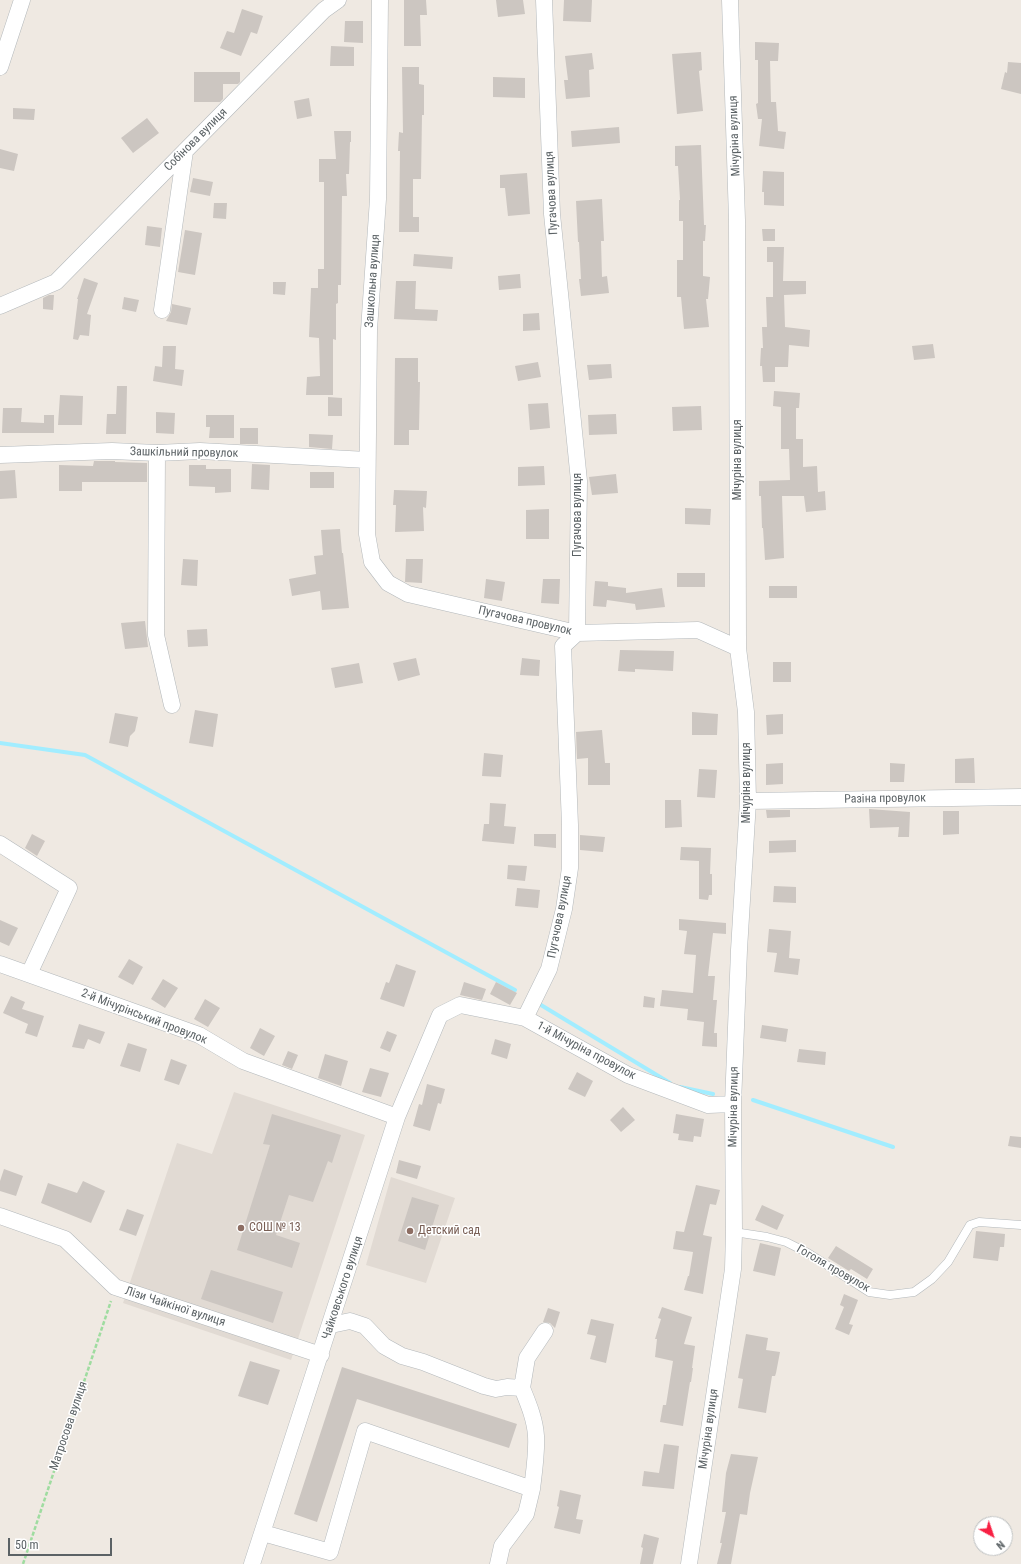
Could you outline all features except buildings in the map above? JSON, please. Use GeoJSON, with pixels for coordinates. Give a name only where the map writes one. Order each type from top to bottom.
{"type":"FeatureCollection","features":[{"type":"Feature","properties":{"kind":"street"},"geometry":{"type":"LineString","coordinates":[[0,67],[22,0]]}},
{"type":"Feature","properties":{"kind":"street","name":"Собінова вулиця"},"geometry":{"type":"LineString","coordinates":[[0,306],[56,282],[324,10],[338,0]]}},
{"type":"Feature","properties":{"kind":"street","name":"Зашкольна вулиця"},"geometry":{"type":"LineString","coordinates":[[372,562],[367,534],[367,460],[369,330],[378,199],[380,0]]}},
{"type":"Feature","properties":{"kind":"street","name":"Пугачова вулиця"},"geometry":{"type":"LineString","coordinates":[[524,1018],[550,969],[564,909],[570,868],[570,825],[563,646],[577,633],[579,481],[552,214],[544,0]]}},
{"type":"Feature","properties":{"kind":"street","name":"Мічуріна вулиця"},"geometry":{"type":"LineString","coordinates":[[689,1564],[732,1269],[734,1232],[733,1104],[739,950],[748,801],[746,712],[738,648],[738,228],[730,0]]}},
{"type":"Feature","properties":{"kind":"street"},"geometry":{"type":"LineString","coordinates":[[162,310],[185,152]]}},
{"type":"Feature","properties":{"kind":"street","name":"Зашкільний провулок"},"geometry":{"type":"LineString","coordinates":[[0,455],[112,451],[158,453],[200,452],[367,460]]}},
{"type":"Feature","properties":{"kind":"street"},"geometry":{"type":"LineString","coordinates":[[158,453],[156,635],[172,705]]}},
{"type":"Feature","properties":{"kind":"street","name":"Пугачова провулок"},"geometry":{"type":"LineString","coordinates":[[372,562],[388,583],[408,594],[577,633],[698,630],[738,648]]}},
{"type":"Feature","properties":{"kind":"street","name":"Разіна провулок"},"geometry":{"type":"LineString","coordinates":[[748,801],[1021,797]]}},
{"type":"Feature","properties":{"kind":"street"},"geometry":{"type":"LineString","coordinates":[[0,844],[69,888],[29,974]]}},
{"type":"Feature","properties":{"kind":"street","name":"2-й Мічурінський провулок"},"geometry":{"type":"LineString","coordinates":[[0,964],[199,1035],[244,1061],[397,1117]]}},
{"type":"Feature","properties":{"kind":"street","name":"1-й Мічуріна провулок"},"geometry":{"type":"LineString","coordinates":[[440,1015],[460,1005],[524,1018],[628,1076],[708,1105],[733,1104]]}},
{"type":"Feature","properties":{"kind":"street","name":"Чайковського вулиця"},"geometry":{"type":"LineString","coordinates":[[252,1564],[331,1325],[397,1117],[440,1015]]}},
{"type":"Feature","properties":{"kind":"street","name":"Лізи Чайкіної вулиця"},"geometry":{"type":"LineString","coordinates":[[0,1216],[65,1239],[115,1287],[321,1355]]}},
{"type":"Feature","properties":{"kind":"street"},"geometry":{"type":"LineString","coordinates":[[331,1325],[350,1321],[365,1326],[384,1346],[402,1356],[423,1362],[484,1386],[496,1389],[507,1387],[522,1388]]}},
{"type":"Feature","properties":{"kind":"street"},"geometry":{"type":"LineString","coordinates":[[498,1564],[502,1546],[526,1514],[532,1489],[536,1435],[531,1411],[522,1388],[528,1358],[545,1331]]}},
{"type":"Feature","properties":{"kind":"street"},"geometry":{"type":"LineString","coordinates":[[263,1533],[330,1552],[365,1431],[532,1489]]}},
{"type":"Feature","properties":{"kind":"lane","name":"Гоголя провулок"},"geometry":{"type":"LineString","coordinates":[[734,1232],[767,1237],[786,1242],[808,1253],[869,1292],[890,1295],[914,1292],[932,1279],[948,1262],[970,1225],[979,1222],[1021,1225]]}},
{"type":"Feature","properties":{"kind":"path","name":"Матросова вулиця"},"geometry":{"type":"LineString","coordinates":[[22,1564],[115,1287]]}},
{"type":"Feature","properties":{"kind":"shaded area","name":"СОШ № 13"},"geometry":{"type":"Polygon","coordinates":[[[234,1092],[365,1135],[291,1360],[123,1303],[177,1143],[212,1154],[234,1092]]]}},
{"type":"Feature","properties":{"kind":"shaded area","name":"Детский сад"},"geometry":{"type":"Polygon","coordinates":[[[391,1177],[455,1198],[426,1283],[366,1265],[391,1177]]]}},
{"type":"Feature","properties":{"kind":"waterway"},"geometry":{"type":"LineString","coordinates":[[0,743],[85,755],[515,990]]}},
{"type":"Feature","properties":{"kind":"waterway"},"geometry":{"type":"LineString","coordinates":[[536,1002],[670,1083]]}},
{"type":"Feature","properties":{"kind":"waterway"},"geometry":{"type":"LineString","coordinates":[[680,1087],[713,1094]]}},
{"type":"Feature","properties":{"kind":"waterway"},"geometry":{"type":"LineString","coordinates":[[753,1100],[893,1147]]}},
{"type":"Feature","properties":{"kind":"place","name":"СОШ № 13"},"geometry":{"type":"Point","coordinates":[241,1228]}},
{"type":"Feature","properties":{"kind":"place","name":"Детский сад"},"geometry":{"type":"Point","coordinates":[410,1231]}}]}
